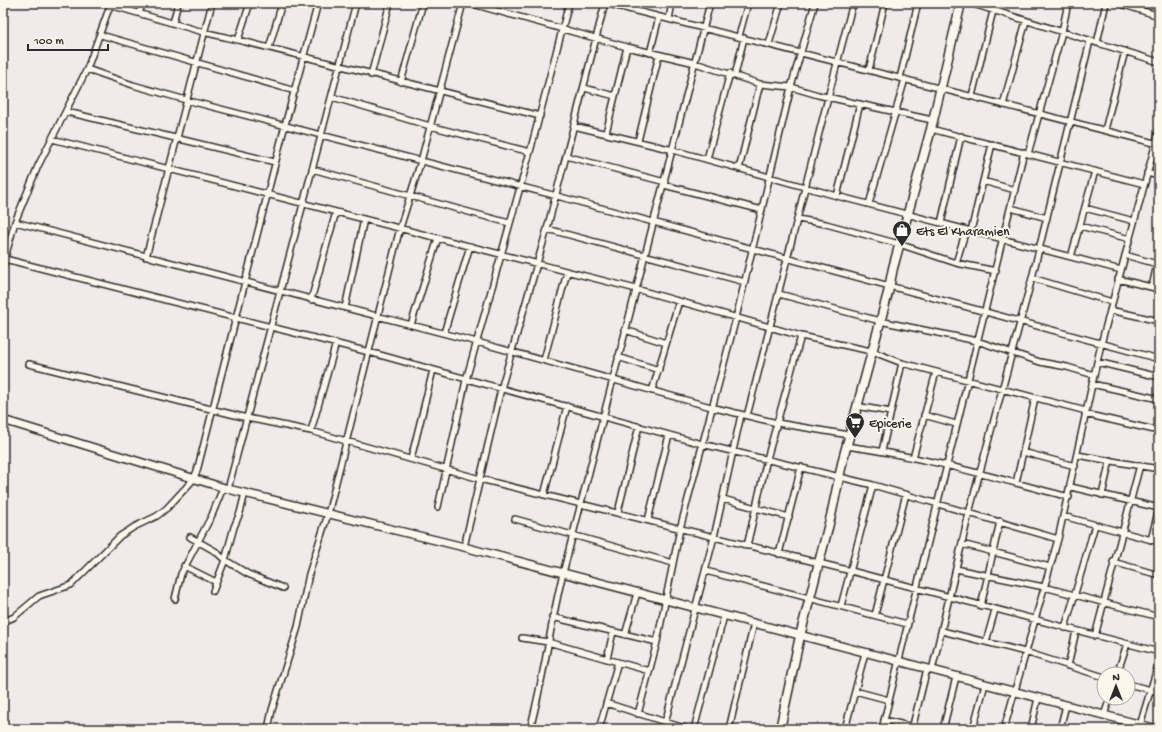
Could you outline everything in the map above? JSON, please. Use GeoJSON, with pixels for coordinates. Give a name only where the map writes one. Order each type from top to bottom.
{"type":"FeatureCollection","features":[{"type":"Feature","properties":{"kind":"main road"},"geometry":{"type":"LineString","coordinates":[[780,729],[800,636],[820,565],[846,446],[931,129],[961,3]]}},
{"type":"Feature","properties":{"kind":"street"},"geometry":{"type":"LineString","coordinates":[[139,13],[142,3]]}},
{"type":"Feature","properties":{"kind":"street"},"geometry":{"type":"LineString","coordinates":[[173,23],[178,3]]}},
{"type":"Feature","properties":{"kind":"street"},"geometry":{"type":"LineString","coordinates":[[146,256],[203,32],[212,3]]}},
{"type":"Feature","properties":{"kind":"street"},"geometry":{"type":"LineString","coordinates":[[238,40],[250,3]]}},
{"type":"Feature","properties":{"kind":"street"},"geometry":{"type":"LineString","coordinates":[[269,48],[282,3]]}},
{"type":"Feature","properties":{"kind":"street"},"geometry":{"type":"LineString","coordinates":[[3,622],[14,617],[39,596],[71,585],[120,536],[134,527],[157,516],[193,480],[197,471],[275,162],[318,3]]}},
{"type":"Feature","properties":{"kind":"street"},"geometry":{"type":"LineString","coordinates":[[175,599],[184,566],[199,542],[225,489],[247,418],[312,169],[341,66],[356,3]]}},
{"type":"Feature","properties":{"kind":"street"},"geometry":{"type":"LineString","coordinates":[[371,74],[390,3]]}},
{"type":"Feature","properties":{"kind":"street"},"geometry":{"type":"LineString","coordinates":[[401,82],[423,3]]}},
{"type":"Feature","properties":{"kind":"street"},"geometry":{"type":"LineString","coordinates":[[268,729],[272,710],[298,627],[309,574],[328,514],[345,441],[400,228],[409,195],[421,161],[462,3]]}},
{"type":"Feature","properties":{"kind":"street"},"geometry":{"type":"LineString","coordinates":[[469,3],[627,47],[695,63],[760,84],[791,87],[827,97],[932,120]]}},
{"type":"Feature","properties":{"kind":"street"},"geometry":{"type":"LineString","coordinates":[[438,507],[466,380],[519,186],[540,116],[569,3]]}},
{"type":"Feature","properties":{"kind":"street"},"geometry":{"type":"LineString","coordinates":[[464,547],[501,389],[557,196],[605,3],[704,27],[1157,144]]}},
{"type":"Feature","properties":{"kind":"street"},"geometry":{"type":"LineString","coordinates":[[635,11],[637,3]]}},
{"type":"Feature","properties":{"kind":"street"},"geometry":{"type":"LineString","coordinates":[[669,19],[672,3]]}},
{"type":"Feature","properties":{"kind":"street"},"geometry":{"type":"LineString","coordinates":[[530,729],[540,694],[552,617],[625,330],[655,223],[710,3]]}},
{"type":"Feature","properties":{"kind":"street"},"geometry":{"type":"LineString","coordinates":[[707,159],[742,37],[748,3]]}},
{"type":"Feature","properties":{"kind":"street"},"geometry":{"type":"LineString","coordinates":[[769,44],[781,3]]}},
{"type":"Feature","properties":{"kind":"street"},"geometry":{"type":"LineString","coordinates":[[638,714],[657,642],[680,529],[736,318],[791,87],[802,53],[815,3]]}},
{"type":"Feature","properties":{"kind":"street"},"geometry":{"type":"LineString","coordinates":[[747,416],[788,259],[827,97],[853,3]]}},
{"type":"Feature","properties":{"kind":"street"},"geometry":{"type":"LineString","coordinates":[[869,70],[885,3]]}},
{"type":"Feature","properties":{"kind":"street"},"geometry":{"type":"LineString","coordinates":[[869,204],[896,112],[918,3]]}},
{"type":"Feature","properties":{"kind":"street"},"geometry":{"type":"LineString","coordinates":[[970,3],[1159,62]]}},
{"type":"Feature","properties":{"kind":"street"},"geometry":{"type":"LineString","coordinates":[[882,729],[967,379],[996,271],[1015,190],[1062,32],[1068,3]]}},
{"type":"Feature","properties":{"kind":"street"},"geometry":{"type":"LineString","coordinates":[[1097,43],[1106,3]]}},
{"type":"Feature","properties":{"kind":"street"},"geometry":{"type":"LineString","coordinates":[[1118,3],[1159,16]]}},
{"type":"Feature","properties":{"kind":"street"},"geometry":{"type":"LineString","coordinates":[[3,265],[15,222],[38,166],[87,70],[111,4],[203,32],[540,116]]}},
{"type":"Feature","properties":{"kind":"street"},"geometry":{"type":"LineString","coordinates":[[972,96],[993,11]]}},
{"type":"Feature","properties":{"kind":"street"},"geometry":{"type":"LineString","coordinates":[[650,53],[659,17]]}},
{"type":"Feature","properties":{"kind":"street"},"geometry":{"type":"LineString","coordinates":[[1003,104],[1026,21]]}},
{"type":"Feature","properties":{"kind":"street"},"geometry":{"type":"LineString","coordinates":[[101,35],[196,64],[295,91]]}},
{"type":"Feature","properties":{"kind":"street"},"geometry":{"type":"LineString","coordinates":[[884,720],[912,728],[942,631],[969,513],[1032,278],[1090,41]]}},
{"type":"Feature","properties":{"kind":"street"},"geometry":{"type":"LineString","coordinates":[[606,133],[627,47]]}},
{"type":"Feature","properties":{"kind":"street"},"geometry":{"type":"LineString","coordinates":[[1105,130],[1125,51]]}},
{"type":"Feature","properties":{"kind":"street"},"geometry":{"type":"LineString","coordinates":[[638,141],[659,55]]}},
{"type":"Feature","properties":{"kind":"street"},"geometry":{"type":"LineString","coordinates":[[87,70],[186,100],[557,196],[1159,359]]}},
{"type":"Feature","properties":{"kind":"street"},"geometry":{"type":"LineString","coordinates":[[739,169],[760,84]]}},
{"type":"Feature","properties":{"kind":"street"},"geometry":{"type":"LineString","coordinates":[[584,88],[615,96]]}},
{"type":"Feature","properties":{"kind":"street"},"geometry":{"type":"LineString","coordinates":[[332,97],[430,126],[530,152]]}},
{"type":"Feature","properties":{"kind":"street"},"geometry":{"type":"LineString","coordinates":[[837,196],[860,104]]}},
{"type":"Feature","properties":{"kind":"street"},"geometry":{"type":"LineString","coordinates":[[66,112],[275,162]]}},
{"type":"Feature","properties":{"kind":"street"},"geometry":{"type":"LineString","coordinates":[[574,126],[673,150],[837,196],[1121,270]]}},
{"type":"Feature","properties":{"kind":"street"},"geometry":{"type":"LineString","coordinates":[[931,129],[1144,184]]}},
{"type":"Feature","properties":{"kind":"street"},"geometry":{"type":"LineString","coordinates":[[1004,729],[1013,691],[1035,620],[1069,497],[1101,344],[1147,173],[1157,144],[1159,131]]}},
{"type":"Feature","properties":{"kind":"street"},"geometry":{"type":"LineString","coordinates":[[941,223],[961,136]]}},
{"type":"Feature","properties":{"kind":"street"},"geometry":{"type":"LineString","coordinates":[[52,139],[636,289],[800,336],[872,351],[902,363],[1159,431]]}},
{"type":"Feature","properties":{"kind":"street"},"geometry":{"type":"LineString","coordinates":[[956,263],[983,181],[992,144]]}},
{"type":"Feature","properties":{"kind":"street"},"geometry":{"type":"LineString","coordinates":[[566,156],[762,210]]}},
{"type":"Feature","properties":{"kind":"street"},"geometry":{"type":"LineString","coordinates":[[312,169],[509,223]]}},
{"type":"Feature","properties":{"kind":"street"},"geometry":{"type":"LineString","coordinates":[[1072,257],[1095,171]]}},
{"type":"Feature","properties":{"kind":"street"},"geometry":{"type":"LineString","coordinates":[[1147,173],[1159,176]]}},
{"type":"Feature","properties":{"kind":"street"},"geometry":{"type":"LineString","coordinates":[[983,181],[1015,190]]}},
{"type":"Feature","properties":{"kind":"street"},"geometry":{"type":"LineString","coordinates":[[1011,208],[1047,218]]}},
{"type":"Feature","properties":{"kind":"street"},"geometry":{"type":"LineString","coordinates":[[1085,208],[1134,221]]}},
{"type":"Feature","properties":{"kind":"street"},"geometry":{"type":"LineString","coordinates":[[311,300],[336,212]]}},
{"type":"Feature","properties":{"kind":"street"},"geometry":{"type":"LineString","coordinates":[[345,308],[364,219]]}},
{"type":"Feature","properties":{"kind":"street"},"geometry":{"type":"LineString","coordinates":[[798,219],[826,224],[899,244],[956,263],[996,271]]}},
{"type":"Feature","properties":{"kind":"street"},"geometry":{"type":"LineString","coordinates":[[15,222],[245,283],[444,333],[711,408],[777,423],[849,435]]}},
{"type":"Feature","properties":{"kind":"street"},"geometry":{"type":"LineString","coordinates":[[1080,226],[1130,239]]}},
{"type":"Feature","properties":{"kind":"street"},"geometry":{"type":"LineString","coordinates":[[548,228],[645,256],[745,282]]}},
{"type":"Feature","properties":{"kind":"street"},"geometry":{"type":"LineString","coordinates":[[411,325],[438,238]]}},
{"type":"Feature","properties":{"kind":"street"},"geometry":{"type":"LineString","coordinates":[[444,333],[470,246]]}},
{"type":"Feature","properties":{"kind":"street"},"geometry":{"type":"LineString","coordinates":[[1125,255],[1158,259],[1152,287]]}},
{"type":"Feature","properties":{"kind":"street"},"geometry":{"type":"LineString","coordinates":[[5,259],[336,343],[466,380],[603,415],[702,444],[873,485],[1058,539]]}},
{"type":"Feature","properties":{"kind":"street"},"geometry":{"type":"LineString","coordinates":[[544,360],[567,272]]}},
{"type":"Feature","properties":{"kind":"street"},"geometry":{"type":"LineString","coordinates":[[1032,278],[1112,302]]}},
{"type":"Feature","properties":{"kind":"street"},"geometry":{"type":"LineString","coordinates":[[1118,279],[1159,289]]}},
{"type":"Feature","properties":{"kind":"street"},"geometry":{"type":"LineString","coordinates":[[779,294],[880,321],[977,341],[1040,362],[1067,367],[1094,375]]}},
{"type":"Feature","properties":{"kind":"street"},"geometry":{"type":"LineString","coordinates":[[652,392],[679,302]]}},
{"type":"Feature","properties":{"kind":"street"},"geometry":{"type":"LineString","coordinates":[[1110,310],[1159,321]]}},
{"type":"Feature","properties":{"kind":"street"},"geometry":{"type":"LineString","coordinates":[[625,330],[666,343]]}},
{"type":"Feature","properties":{"kind":"street"},"geometry":{"type":"LineString","coordinates":[[747,546],[767,459],[800,336]]}},
{"type":"Feature","properties":{"kind":"street"},"geometry":{"type":"LineString","coordinates":[[311,431],[336,343]]}},
{"type":"Feature","properties":{"kind":"street"},"geometry":{"type":"LineString","coordinates":[[618,357],[659,370]]}},
{"type":"Feature","properties":{"kind":"street"},"geometry":{"type":"LineString","coordinates":[[1097,362],[1159,377]]}},
{"type":"Feature","properties":{"kind":"street"},"geometry":{"type":"LineString","coordinates":[[882,451],[902,363]]}},
{"type":"Feature","properties":{"kind":"street"},"geometry":{"type":"LineString","coordinates":[[29,364],[212,410],[311,431],[480,479],[618,512],[820,565],[851,571],[1159,652]]}},
{"type":"Feature","properties":{"kind":"street"},"geometry":{"type":"LineString","coordinates":[[411,459],[434,370]]}},
{"type":"Feature","properties":{"kind":"street"},"geometry":{"type":"LineString","coordinates":[[913,458],[936,372]]}},
{"type":"Feature","properties":{"kind":"street"},"geometry":{"type":"LineString","coordinates":[[1092,384],[1159,400]]}},
{"type":"Feature","properties":{"kind":"street"},"geometry":{"type":"LineString","coordinates":[[1016,483],[1035,398]]}},
{"type":"Feature","properties":{"kind":"street"},"geometry":{"type":"LineString","coordinates":[[544,495],[567,406]]}},
{"type":"Feature","properties":{"kind":"street"},"geometry":{"type":"LineString","coordinates":[[856,406],[890,412]]}},
{"type":"Feature","properties":{"kind":"street"},"geometry":{"type":"LineString","coordinates":[[665,723],[706,571],[741,415]]}},
{"type":"Feature","properties":{"kind":"street"},"geometry":{"type":"LineString","coordinates":[[924,415],[956,424]]}},
{"type":"Feature","properties":{"kind":"street"},"geometry":{"type":"LineString","coordinates":[[3,420],[225,489],[464,547],[1157,729]]}},
{"type":"Feature","properties":{"kind":"street"},"geometry":{"type":"LineString","coordinates":[[618,512],[639,426]]}},
{"type":"Feature","properties":{"kind":"street"},"geometry":{"type":"LineString","coordinates":[[648,520],[670,435]]}},
{"type":"Feature","properties":{"kind":"street"},"geometry":{"type":"LineString","coordinates":[[846,446],[882,451],[946,465],[1069,497]]}},
{"type":"Feature","properties":{"kind":"street"},"geometry":{"type":"LineString","coordinates":[[1023,452],[1075,466]]}},
{"type":"Feature","properties":{"kind":"street"},"geometry":{"type":"LineString","coordinates":[[1077,455],[1159,469]]}},
{"type":"Feature","properties":{"kind":"street"},"geometry":{"type":"LineString","coordinates":[[1102,495],[1110,460]]}},
{"type":"Feature","properties":{"kind":"street"},"geometry":{"type":"LineString","coordinates":[[1095,636],[1129,501],[1140,465]]}},
{"type":"Feature","properties":{"kind":"street"},"geometry":{"type":"LineString","coordinates":[[779,554],[801,467]]}},
{"type":"Feature","properties":{"kind":"street"},"geometry":{"type":"LineString","coordinates":[[841,606],[873,485]]}},
{"type":"Feature","properties":{"kind":"street"},"geometry":{"type":"LineString","coordinates":[[1071,487],[1159,508],[1151,540]]}},
{"type":"Feature","properties":{"kind":"street"},"geometry":{"type":"LineString","coordinates":[[213,591],[225,560],[245,494]]}},
{"type":"Feature","properties":{"kind":"street"},"geometry":{"type":"LineString","coordinates":[[875,615],[906,494]]}},
{"type":"Feature","properties":{"kind":"street"},"geometry":{"type":"LineString","coordinates":[[723,499],[789,517]]}},
{"type":"Feature","properties":{"kind":"street"},"geometry":{"type":"LineString","coordinates":[[1063,516],[1159,542]]}},
{"type":"Feature","properties":{"kind":"street"},"geometry":{"type":"LineString","coordinates":[[515,519],[673,563]]}},
{"type":"Feature","properties":{"kind":"street"},"geometry":{"type":"LineString","coordinates":[[981,606],[1000,521]]}},
{"type":"Feature","properties":{"kind":"street"},"geometry":{"type":"LineString","coordinates":[[1065,628],[1095,525]]}},
{"type":"Feature","properties":{"kind":"street"},"geometry":{"type":"LineString","coordinates":[[190,537],[215,551],[225,560],[248,574],[283,588]]}},
{"type":"Feature","properties":{"kind":"street"},"geometry":{"type":"LineString","coordinates":[[962,544],[1050,567]]}},
{"type":"Feature","properties":{"kind":"street"},"geometry":{"type":"LineString","coordinates":[[1114,562],[1159,575]]}},
{"type":"Feature","properties":{"kind":"street"},"geometry":{"type":"LineString","coordinates":[[184,566],[216,582]]}},
{"type":"Feature","properties":{"kind":"street"},"geometry":{"type":"LineString","coordinates":[[956,569],[1044,587],[1159,617]]}},
{"type":"Feature","properties":{"kind":"street"},"geometry":{"type":"LineString","coordinates":[[706,571],[907,624]]}},
{"type":"Feature","properties":{"kind":"street"},"geometry":{"type":"LineString","coordinates":[[625,634],[637,593]]}},
{"type":"Feature","properties":{"kind":"street"},"geometry":{"type":"LineString","coordinates":[[986,642],[995,610]]}},
{"type":"Feature","properties":{"kind":"street"},"geometry":{"type":"LineString","coordinates":[[694,729],[724,616]]}},
{"type":"Feature","properties":{"kind":"street"},"geometry":{"type":"LineString","coordinates":[[552,617],[657,642]]}},
{"type":"Feature","properties":{"kind":"street"},"geometry":{"type":"LineString","coordinates":[[729,729],[754,624]]}},
{"type":"Feature","properties":{"kind":"street"},"geometry":{"type":"LineString","coordinates":[[942,631],[1025,652],[1096,675]]}},
{"type":"Feature","properties":{"kind":"street"},"geometry":{"type":"LineString","coordinates":[[1068,666],[1076,631]]}},
{"type":"Feature","properties":{"kind":"street"},"geometry":{"type":"LineString","coordinates":[[607,659],[614,632]]}},
{"type":"Feature","properties":{"kind":"street"},"geometry":{"type":"LineString","coordinates":[[522,638],[548,642],[649,671]]}},
{"type":"Feature","properties":{"kind":"street"},"geometry":{"type":"LineString","coordinates":[[1120,666],[1127,644]]}},
{"type":"Feature","properties":{"kind":"street"},"geometry":{"type":"LineString","coordinates":[[845,729],[865,653]]}},
{"type":"Feature","properties":{"kind":"street"},"geometry":{"type":"LineString","coordinates":[[598,729],[618,662]]}},
{"type":"Feature","properties":{"kind":"street"},"geometry":{"type":"LineString","coordinates":[[1140,725],[1159,662]]}},
{"type":"Feature","properties":{"kind":"street"},"geometry":{"type":"LineString","coordinates":[[943,729],[956,676]]}},
{"type":"Feature","properties":{"kind":"street"},"geometry":{"type":"LineString","coordinates":[[973,729],[985,684]]}},
{"type":"Feature","properties":{"kind":"street"},"geometry":{"type":"LineString","coordinates":[[1136,686],[1159,692]]}},
{"type":"Feature","properties":{"kind":"street"},"geometry":{"type":"LineString","coordinates":[[855,691],[889,700]]}},
{"type":"Feature","properties":{"kind":"street"},"geometry":{"type":"LineString","coordinates":[[1031,729],[1038,698]]}},
{"type":"Feature","properties":{"kind":"street"},"geometry":{"type":"LineString","coordinates":[[606,703],[687,729]]}},
{"type":"Feature","properties":{"kind":"street"},"geometry":{"type":"LineString","coordinates":[[1060,729],[1066,705]]}},
{"type":"Feature","properties":{"kind":"street"},"geometry":{"type":"LineString","coordinates":[[1104,715],[1107,706]]}},
{"type":"Feature","properties":{"kind":"place","name":"Ets El Kharamien"},"geometry":{"type":"Point","coordinates":[902,247]}},
{"type":"Feature","properties":{"kind":"place","name":"Epicerie"},"geometry":{"type":"Point","coordinates":[855,439]}}]}
